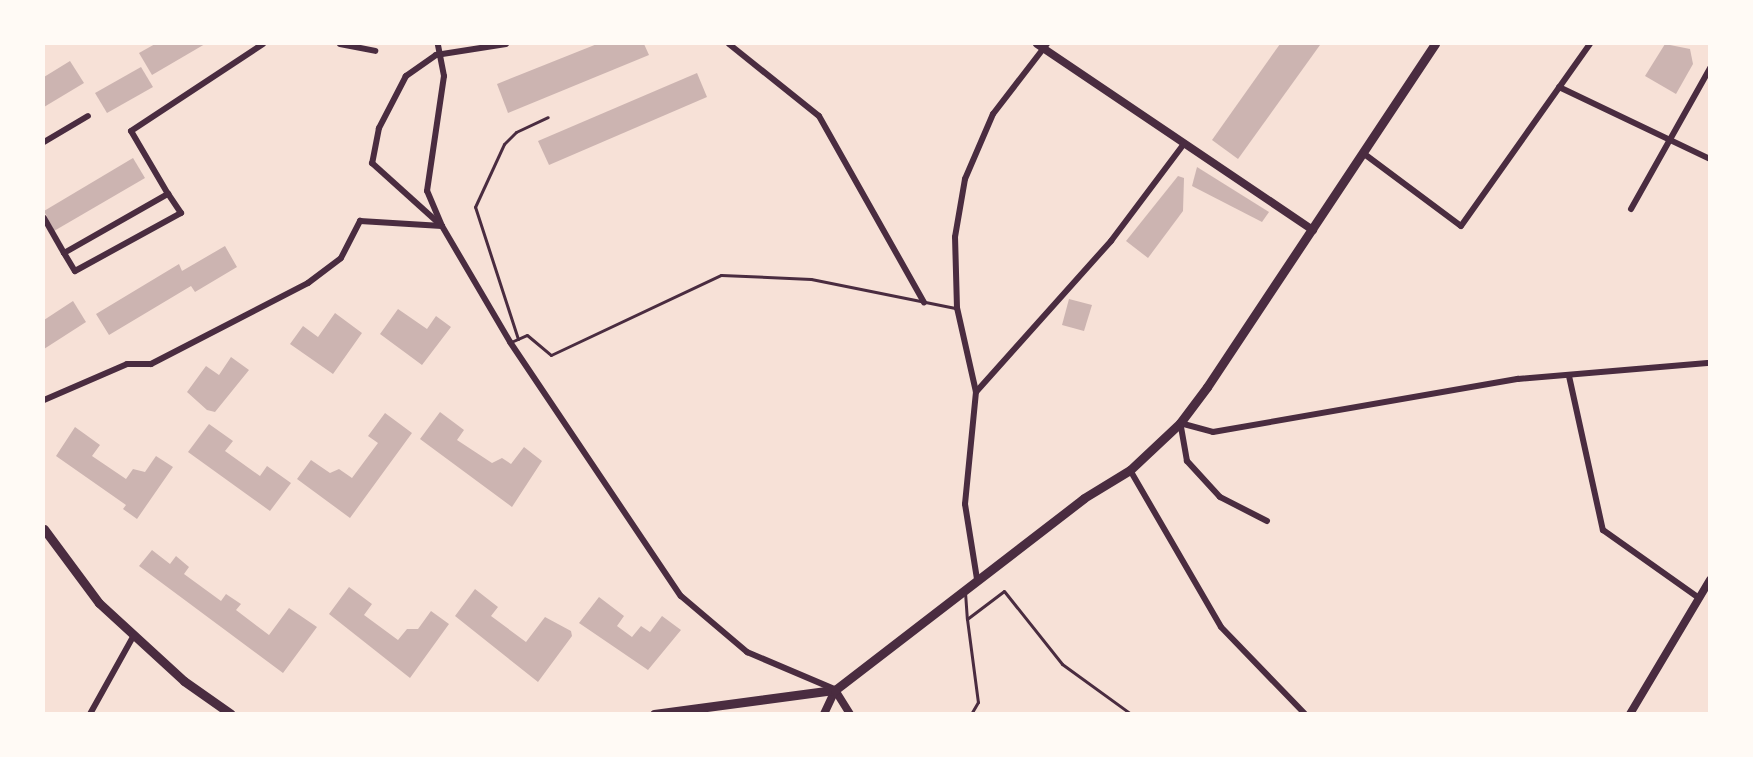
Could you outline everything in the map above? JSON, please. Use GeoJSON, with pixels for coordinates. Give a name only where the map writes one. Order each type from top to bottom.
{"type":"FeatureCollection","features":[{"type":"Feature","properties":{"kind":"main road"},"geometry":{"type":"LineString","coordinates":[[654,714],[835,690],[965,592],[977,579],[1130,470],[1180,423],[1313,230],[1435,44]]}},
{"type":"Feature","properties":{"kind":"main road"},"geometry":{"type":"LineString","coordinates":[[44,529],[99,603],[184,681],[231,713]]}},
{"type":"Feature","properties":{"kind":"street"},"geometry":{"type":"LineString","coordinates":[[44,218],[75,271],[181,213],[131,131],[262,44]]}},
{"type":"Feature","properties":{"kind":"street"},"geometry":{"type":"LineString","coordinates":[[340,44],[375,51]]}},
{"type":"Feature","properties":{"kind":"street"},"geometry":{"type":"LineString","coordinates":[[438,44],[436,55],[444,76],[427,191],[442,226],[510,342],[681,596],[747,652],[835,690],[850,714]]}},
{"type":"Feature","properties":{"kind":"street"},"geometry":{"type":"LineString","coordinates":[[442,226],[372,163],[379,128],[406,76],[436,55],[506,44]]}},
{"type":"Feature","properties":{"kind":"street"},"geometry":{"type":"LineString","coordinates":[[729,44],[819,116],[924,302]]}},
{"type":"Feature","properties":{"kind":"street"},"geometry":{"type":"LineString","coordinates":[[1363,153],[1461,226],[1590,44]]}},
{"type":"Feature","properties":{"kind":"street"},"geometry":{"type":"LineString","coordinates":[[977,579],[965,504],[976,392],[957,308],[956,237],[965,179],[993,114],[1041,45],[1146,114],[1183,145],[1313,230]]}},
{"type":"Feature","properties":{"kind":"street"},"geometry":{"type":"LineString","coordinates":[[1630,209],[1710,68]]}},
{"type":"Feature","properties":{"kind":"street"},"geometry":{"type":"LineString","coordinates":[[1559,87],[1710,159]]}},
{"type":"Feature","properties":{"kind":"street"},"geometry":{"type":"LineString","coordinates":[[44,142],[88,116]]}},
{"type":"Feature","properties":{"kind":"street"},"geometry":{"type":"LineString","coordinates":[[976,392],[1111,241],[1183,145]]}},
{"type":"Feature","properties":{"kind":"street"},"geometry":{"type":"LineString","coordinates":[[64,253],[168,194]]}},
{"type":"Feature","properties":{"kind":"street"},"geometry":{"type":"LineString","coordinates":[[44,400],[127,364],[151,364],[308,283],[341,258],[360,220],[442,226]]}},
{"type":"Feature","properties":{"kind":"street"},"geometry":{"type":"LineString","coordinates":[[1268,521],[1220,496],[1187,461],[1180,423],[1213,432],[1518,379],[1710,363]]}},
{"type":"Feature","properties":{"kind":"street"},"geometry":{"type":"LineString","coordinates":[[1569,376],[1603,530],[1699,598]]}},
{"type":"Feature","properties":{"kind":"street"},"geometry":{"type":"LineString","coordinates":[[1130,470],[1221,627],[1305,714]]}},
{"type":"Feature","properties":{"kind":"street"},"geometry":{"type":"LineString","coordinates":[[1630,714],[1710,580]]}},
{"type":"Feature","properties":{"kind":"street"},"geometry":{"type":"LineString","coordinates":[[90,714],[134,635]]}},
{"type":"Feature","properties":{"kind":"street"},"geometry":{"type":"LineString","coordinates":[[824,714],[835,690]]}},
{"type":"Feature","properties":{"kind":"lane"},"geometry":{"type":"LineString","coordinates":[[518,339],[475,207],[504,144],[516,132],[548,117]]}},
{"type":"Feature","properties":{"kind":"lane"},"geometry":{"type":"LineString","coordinates":[[510,342],[527,335],[551,355],[721,275],[758,272],[810,279],[957,308]]}},
{"type":"Feature","properties":{"kind":"lane"},"geometry":{"type":"LineString","coordinates":[[967,618],[1004,591],[1062,664],[1131,714]]}},
{"type":"Feature","properties":{"kind":"lane"},"geometry":{"type":"LineString","coordinates":[[965,592],[978,702],[971,714]]}},
{"type":"Feature","properties":{"kind":"building"},"geometry":{"type":"Polygon","coordinates":[[[155,44],[205,44],[152,75],[139,53],[155,44]]]}},
{"type":"Feature","properties":{"kind":"building"},"geometry":{"type":"Polygon","coordinates":[[[597,44],[644,44],[649,55],[508,113],[497,84],[597,44]]]}},
{"type":"Feature","properties":{"kind":"building"},"geometry":{"type":"Polygon","coordinates":[[[1280,44],[1320,45],[1238,159],[1212,140],[1280,44]]]}},
{"type":"Feature","properties":{"kind":"building"},"geometry":{"type":"Polygon","coordinates":[[[1665,44],[1690,49],[1693,64],[1676,94],[1645,76],[1665,44]]]}},
{"type":"Feature","properties":{"kind":"building"},"geometry":{"type":"Polygon","coordinates":[[[70,61],[84,83],[44,107],[44,77],[70,61]]]}},
{"type":"Feature","properties":{"kind":"building"},"geometry":{"type":"Polygon","coordinates":[[[141,67],[153,87],[107,113],[95,93],[141,67]]]}},
{"type":"Feature","properties":{"kind":"building"},"geometry":{"type":"Polygon","coordinates":[[[697,73],[707,97],[549,165],[538,141],[697,73]]]}},
{"type":"Feature","properties":{"kind":"building"},"geometry":{"type":"Polygon","coordinates":[[[133,158],[145,178],[54,231],[44,211],[133,158]]]}},
{"type":"Feature","properties":{"kind":"building"},"geometry":{"type":"Polygon","coordinates":[[[1197,167],[1269,212],[1262,222],[1192,186],[1197,167]]]}},
{"type":"Feature","properties":{"kind":"building"},"geometry":{"type":"Polygon","coordinates":[[[1178,176],[1184,178],[1183,211],[1148,258],[1126,241],[1178,176]]]}},
{"type":"Feature","properties":{"kind":"building"},"geometry":{"type":"Polygon","coordinates":[[[225,246],[237,267],[195,292],[191,286],[109,335],[96,314],[179,264],[182,271],[225,246]]]}},
{"type":"Feature","properties":{"kind":"building"},"geometry":{"type":"Polygon","coordinates":[[[1069,299],[1092,305],[1084,331],[1062,325],[1069,299]]]}},
{"type":"Feature","properties":{"kind":"building"},"geometry":{"type":"Polygon","coordinates":[[[73,301],[86,322],[44,349],[44,320],[73,301]]]}},
{"type":"Feature","properties":{"kind":"building"},"geometry":{"type":"Polygon","coordinates":[[[398,309],[427,329],[436,316],[451,327],[422,365],[380,334],[398,309]]]}},
{"type":"Feature","properties":{"kind":"building"},"geometry":{"type":"Polygon","coordinates":[[[335,313],[362,333],[333,374],[290,344],[303,326],[318,337],[335,313]]]}},
{"type":"Feature","properties":{"kind":"building"},"geometry":{"type":"Polygon","coordinates":[[[231,357],[249,370],[215,412],[207,410],[187,392],[206,366],[219,375],[231,357]]]}},
{"type":"Feature","properties":{"kind":"building"},"geometry":{"type":"Polygon","coordinates":[[[440,412],[464,430],[457,440],[492,463],[502,458],[511,464],[524,447],[542,461],[512,507],[420,439],[440,412]]]}},
{"type":"Feature","properties":{"kind":"building"},"geometry":{"type":"Polygon","coordinates":[[[385,413],[412,433],[350,518],[297,479],[311,460],[330,473],[339,469],[352,478],[378,443],[368,436],[385,413]]]}},
{"type":"Feature","properties":{"kind":"building"},"geometry":{"type":"Polygon","coordinates":[[[209,424],[233,441],[225,451],[260,476],[267,466],[291,483],[270,511],[188,452],[209,424]]]}},
{"type":"Feature","properties":{"kind":"building"},"geometry":{"type":"Polygon","coordinates":[[[75,427],[100,445],[92,456],[126,479],[133,469],[145,472],[156,456],[173,467],[137,519],[123,509],[126,505],[56,456],[75,427]]]}},
{"type":"Feature","properties":{"kind":"building"},"geometry":{"type":"Polygon","coordinates":[[[152,550],[170,564],[176,556],[189,567],[184,574],[221,601],[226,594],[241,604],[236,610],[269,635],[289,608],[317,627],[283,673],[139,566],[152,550]]]}},
{"type":"Feature","properties":{"kind":"building"},"geometry":{"type":"Polygon","coordinates":[[[349,587],[372,604],[364,615],[398,640],[407,629],[418,629],[431,611],[449,624],[410,678],[329,614],[349,587]]]}},
{"type":"Feature","properties":{"kind":"building"},"geometry":{"type":"Polygon","coordinates":[[[475,589],[498,607],[491,616],[526,642],[545,617],[571,631],[572,636],[538,682],[455,616],[475,589]]]}},
{"type":"Feature","properties":{"kind":"building"},"geometry":{"type":"Polygon","coordinates":[[[599,597],[624,616],[617,626],[632,637],[641,626],[650,632],[662,616],[681,630],[648,670],[579,623],[599,597]]]}}]}
